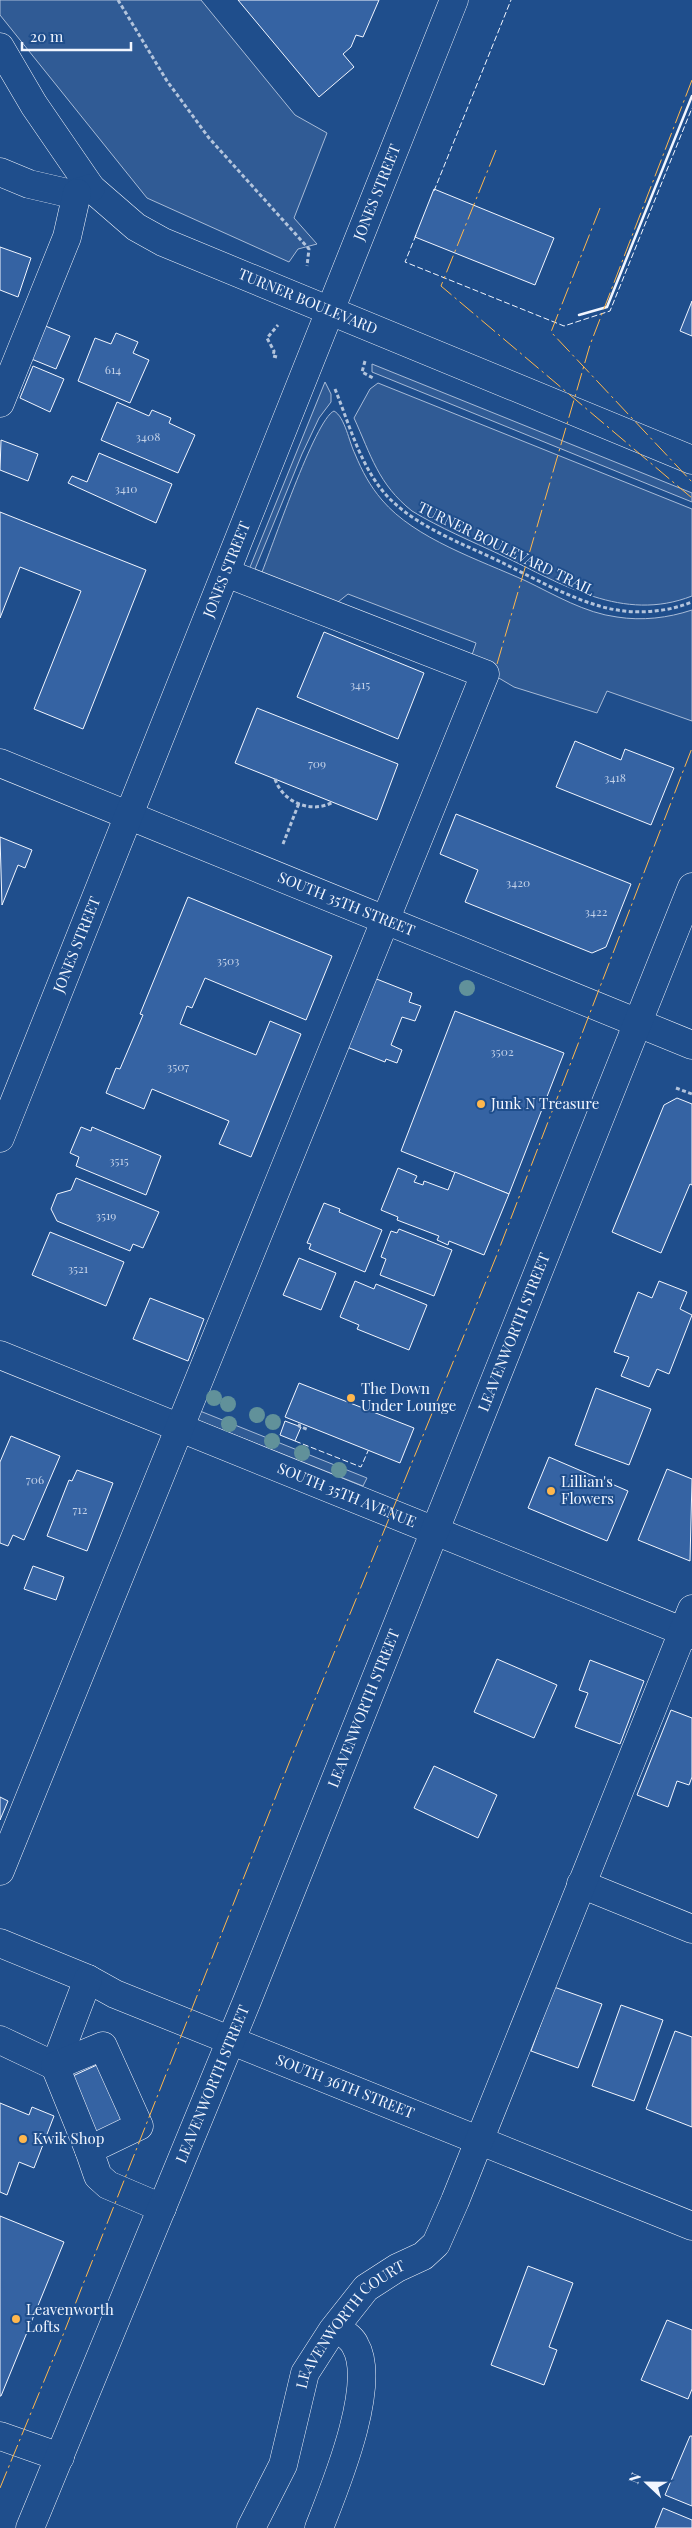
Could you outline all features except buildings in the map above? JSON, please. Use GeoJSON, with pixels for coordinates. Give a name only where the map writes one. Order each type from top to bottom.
{"type":"FeatureCollection","features":[{"type":"Feature","properties":{"kind":"street","name":"JONES STREET"},"geometry":{"type":"LineString","coordinates":[[0,1138],[454,0]]}},
{"type":"Feature","properties":{"kind":"street","name":"TURNER BOULEVARD"},"geometry":{"type":"LineString","coordinates":[[0,47],[84,190],[136,227],[163,242],[692,460]]}},
{"type":"Feature","properties":{"kind":"street"},"geometry":{"type":"LineString","coordinates":[[0,172],[29,184],[72,194],[84,190]]}},
{"type":"Feature","properties":{"kind":"street"},"geometry":{"type":"LineString","coordinates":[[0,403],[84,190]]}},
{"type":"Feature","properties":{"kind":"street"},"geometry":{"type":"LineString","coordinates":[[0,1871],[485,674],[226,573]]}},
{"type":"Feature","properties":{"kind":"street","name":"SOUTH 35TH STREET"},"geometry":{"type":"LineString","coordinates":[[0,762],[692,1045]]}},
{"type":"Feature","properties":{"kind":"street","name":"LEAVENWORTH STREET"},"geometry":{"type":"LineString","coordinates":[[30,2528],[231,2041],[692,887]]}},
{"type":"Feature","properties":{"kind":"street","name":"SOUTH 35TH AVENUE"},"geometry":{"type":"LineString","coordinates":[[0,1355],[434,1530],[689,1625]]}},
{"type":"Feature","properties":{"kind":"street","name":"LEAVENWORTH COURT"},"geometry":{"type":"LineString","coordinates":[[251,2528],[283,2465],[305,2373],[336,2327],[366,2288],[398,2268],[423,2256],[436,2244],[581,1884],[689,1625]]}},
{"type":"Feature","properties":{"kind":"street"},"geometry":{"type":"LineString","coordinates":[[581,1884],[692,1928]]}},
{"type":"Feature","properties":{"kind":"street","name":"SOUTH 36TH STREET"},"geometry":{"type":"LineString","coordinates":[[0,1943],[88,1979],[114,1994],[692,2226]]}},
{"type":"Feature","properties":{"kind":"street"},"geometry":{"type":"LineString","coordinates":[[55,2066],[88,1979]]}},
{"type":"Feature","properties":{"kind":"street"},"geometry":{"type":"LineString","coordinates":[[0,2040],[55,2066],[98,2176],[108,2185],[162,2208]]}},
{"type":"Feature","properties":{"kind":"street"},"geometry":{"type":"LineString","coordinates":[[55,2066],[103,2046],[139,2126],[89,2150]]}},
{"type":"Feature","properties":{"kind":"street"},"geometry":{"type":"LineString","coordinates":[[319,2528],[360,2405],[363,2365],[355,2344],[336,2327]]}},
{"type":"Feature","properties":{"kind":"street"},"geometry":{"type":"LineString","coordinates":[[0,2436],[60,2457]]}},
{"type":"Feature","properties":{"kind":"path"},"geometry":{"type":"LineString","coordinates":[[118,0],[167,81],[209,138],[308,249],[307,269]]}},
{"type":"Feature","properties":{"kind":"path"},"geometry":{"type":"LineString","coordinates":[[275,330],[267,338],[274,351],[273,356],[283,357]]}},
{"type":"Feature","properties":{"kind":"path"},"geometry":{"type":"LineString","coordinates":[[365,361],[362,372],[373,378]]}},
{"type":"Feature","properties":{"kind":"path","name":"TURNER BOULEVARD TRAIL"},"geometry":{"type":"LineString","coordinates":[[333,384],[364,459],[377,483],[391,500],[430,528],[534,579],[596,606],[624,611],[649,612],[674,609],[692,602]]}},
{"type":"Feature","properties":{"kind":"path"},"geometry":{"type":"LineString","coordinates":[[275,779],[281,792],[287,798],[318,808],[333,802]]}},
{"type":"Feature","properties":{"kind":"path"},"geometry":{"type":"LineString","coordinates":[[280,850],[299,802]]}},
{"type":"Feature","properties":{"kind":"path"},"geometry":{"type":"LineString","coordinates":[[676,1088],[692,1094]]}},
{"type":"Feature","properties":{"kind":"path"},"geometry":{"type":"LineString","coordinates":[[300,1424],[299,1426],[309,1430]]}},
{"type":"Feature","properties":{"kind":"shaded area"},"geometry":{"type":"Polygon","coordinates":[[[0,0],[201,0],[295,115],[327,133],[294,218],[317,244],[298,249],[289,262],[147,198],[0,15],[0,0]]]}},
{"type":"Feature","properties":{"kind":"shaded area"},"geometry":{"type":"Polygon","coordinates":[[[372,364],[692,493],[692,502],[372,372],[372,364]]]}},
{"type":"Feature","properties":{"kind":"shaded area"},"geometry":{"type":"Polygon","coordinates":[[[325,382],[331,394],[331,402],[319,418],[302,454],[253,574],[248,572],[325,382]]]}},
{"type":"Feature","properties":{"kind":"shaded area"},"geometry":{"type":"Polygon","coordinates":[[[378,383],[692,509],[692,596],[666,603],[642,605],[617,603],[570,588],[445,529],[412,511],[400,501],[383,479],[354,418],[370,389],[378,383]]]}},
{"type":"Feature","properties":{"kind":"shaded area"},"geometry":{"type":"Polygon","coordinates":[[[334,411],[341,419],[360,466],[378,495],[396,514],[430,537],[593,612],[617,617],[645,619],[664,617],[692,610],[692,721],[607,691],[597,713],[514,687],[470,661],[476,643],[348,594],[333,606],[260,577],[305,460],[326,419],[334,411]]]}},
{"type":"Feature","properties":{"kind":"shaded area"},"geometry":{"type":"Polygon","coordinates":[[[200,1411],[367,1478],[363,1486],[197,1420],[200,1411]]]}},
{"type":"Feature","properties":{"kind":"fence"},"geometry":{"type":"LineString","coordinates":[[434,191],[511,0]]}},
{"type":"Feature","properties":{"kind":"fence"},"geometry":{"type":"LineString","coordinates":[[416,235],[405,262],[564,326],[610,311],[692,108]]}},
{"type":"Feature","properties":{"kind":"fence"},"geometry":{"type":"LineString","coordinates":[[295,1441],[361,1467],[368,1451]]}},
{"type":"Feature","properties":{"kind":"wall"},"geometry":{"type":"LineString","coordinates":[[579,315],[607,307],[692,96]]}},
{"type":"Feature","properties":{"kind":"power"},"geometry":{"type":"LineString","coordinates":[[497,664],[590,345],[692,80]]}},
{"type":"Feature","properties":{"kind":"power"},"geometry":{"type":"LineString","coordinates":[[496,150],[441,286],[692,498]]}},
{"type":"Feature","properties":{"kind":"power"},"geometry":{"type":"LineString","coordinates":[[600,208],[551,332],[692,482]]}},
{"type":"Feature","properties":{"kind":"power"},"geometry":{"type":"LineString","coordinates":[[0,2488],[63,2335],[289,1763],[496,1257],[692,748]]}},
{"type":"Feature","properties":{"kind":"place","name":"Junk N Treasure"},"geometry":{"type":"Point","coordinates":[481,1104]}},
{"type":"Feature","properties":{"kind":"place","name":"The Down Under Lounge"},"geometry":{"type":"Point","coordinates":[351,1398]}},
{"type":"Feature","properties":{"kind":"place","name":"Lillian's Flowers"},"geometry":{"type":"Point","coordinates":[551,1491]}},
{"type":"Feature","properties":{"kind":"place","name":"Kwik Shop"},"geometry":{"type":"Point","coordinates":[23,2139]}},
{"type":"Feature","properties":{"kind":"place","name":"Leavenworth Lofts"},"geometry":{"type":"Point","coordinates":[16,2319]}}]}
